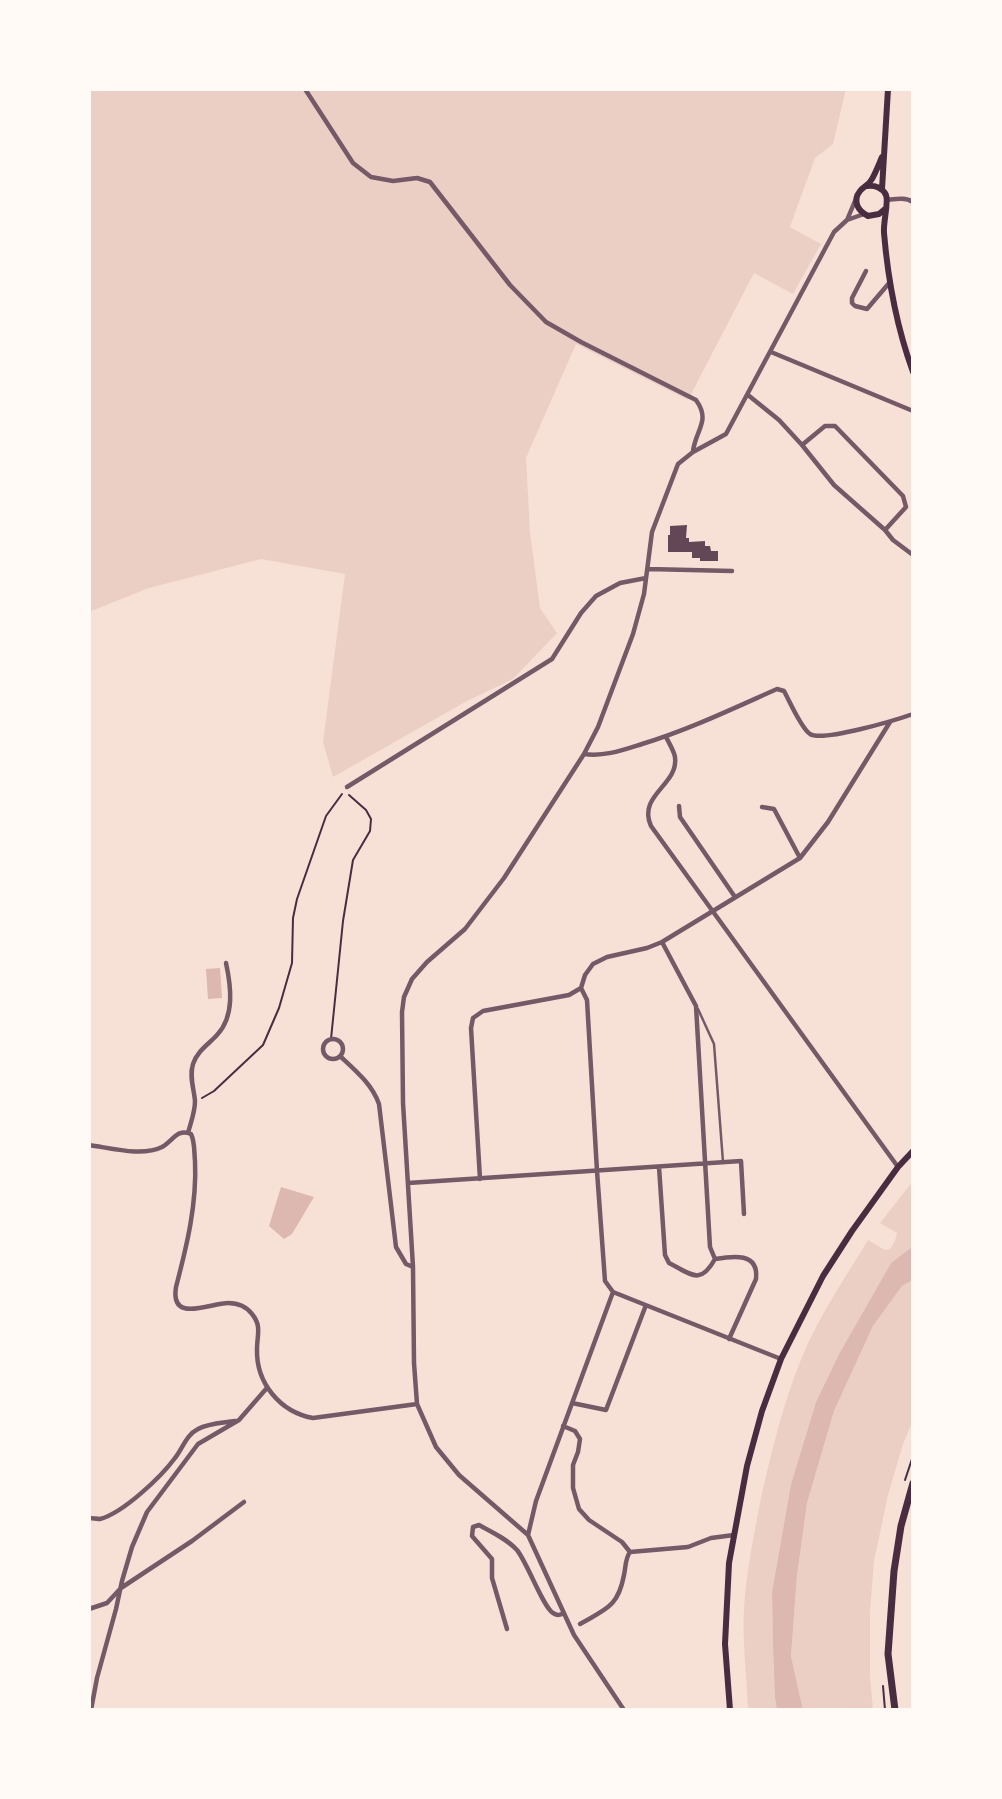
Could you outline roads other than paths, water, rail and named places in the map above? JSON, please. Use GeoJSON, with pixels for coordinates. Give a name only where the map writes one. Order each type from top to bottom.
{"type":"FeatureCollection","features":[{"type":"Feature","properties":{"kind":"main road"},"geometry":{"type":"LineString","coordinates":[[888,89],[882,189],[887,200],[884,231],[903,341],[913,373]]}},
{"type":"Feature","properties":{"kind":"main road"},"geometry":{"type":"LineString","coordinates":[[884,152],[872,180],[860,191],[856,200],[858,208],[884,231]]}},
{"type":"Feature","properties":{"kind":"main road"},"geometry":{"type":"LineString","coordinates":[[867,186],[882,189]]}},
{"type":"Feature","properties":{"kind":"main road"},"geometry":{"type":"LineString","coordinates":[[868,215],[879,214],[885,209]]}},
{"type":"Feature","properties":{"kind":"main road"},"geometry":{"type":"LineString","coordinates":[[730,1710],[725,1644],[729,1563],[747,1466],[762,1411],[780,1359],[822,1276],[898,1167],[913,1151]]}},
{"type":"Feature","properties":{"kind":"main road"},"geometry":{"type":"LineString","coordinates":[[895,1710],[888,1654],[894,1571],[901,1526],[913,1483]]}},
{"type":"Feature","properties":{"kind":"street"},"geometry":{"type":"LineString","coordinates":[[305,89],[353,163],[371,177],[393,181],[417,178],[430,182],[510,285],[546,322],[696,400],[703,409],[704,421],[694,439],[693,452]]}},
{"type":"Feature","properties":{"kind":"street"},"geometry":{"type":"LineString","coordinates":[[887,200],[898,198],[913,202]]}},
{"type":"Feature","properties":{"kind":"street"},"geometry":{"type":"LineString","coordinates":[[624,1710],[574,1635],[528,1535],[459,1475],[436,1447],[417,1404],[413,1267],[403,1103],[404,997],[412,979],[465,929],[504,878],[584,754],[598,727],[633,634],[648,569],[652,532],[678,464],[693,452],[726,434],[834,232],[846,220],[856,200]]}},
{"type":"Feature","properties":{"kind":"street"},"geometry":{"type":"LineString","coordinates":[[846,220],[868,215]]}},
{"type":"Feature","properties":{"kind":"street"},"geometry":{"type":"LineString","coordinates":[[866,271],[852,298],[855,306],[867,309],[891,282]]}},
{"type":"Feature","properties":{"kind":"street"},"geometry":{"type":"LineString","coordinates":[[771,352],[913,411]]}},
{"type":"Feature","properties":{"kind":"street"},"geometry":{"type":"LineString","coordinates":[[748,395],[779,420],[834,485],[913,555]]}},
{"type":"Feature","properties":{"kind":"street"},"geometry":{"type":"LineString","coordinates":[[802,445],[825,426],[835,426],[903,496],[906,506],[885,530]]}},
{"type":"Feature","properties":{"kind":"street"},"geometry":{"type":"LineString","coordinates":[[648,569],[732,571]]}},
{"type":"Feature","properties":{"kind":"street"},"geometry":{"type":"LineString","coordinates":[[347,787],[552,659],[581,613],[596,596],[620,583],[646,578]]}},
{"type":"Feature","properties":{"kind":"street"},"geometry":{"type":"LineString","coordinates":[[584,754],[618,752],[666,737],[777,690],[784,691],[807,732],[816,737],[890,722],[913,714]]}},
{"type":"Feature","properties":{"kind":"street"},"geometry":{"type":"LineString","coordinates":[[480,1179],[471,1028],[474,1018],[483,1011],[569,995],[581,988],[585,975],[593,964],[607,957],[662,942],[800,858],[828,822],[890,722]]}},
{"type":"Feature","properties":{"kind":"street"},"geometry":{"type":"LineString","coordinates":[[666,737],[675,757],[674,766],[670,777],[649,805],[647,818],[651,826],[898,1167]]}},
{"type":"Feature","properties":{"kind":"street"},"geometry":{"type":"LineString","coordinates":[[679,806],[680,817],[735,897]]}},
{"type":"Feature","properties":{"kind":"street"},"geometry":{"type":"LineString","coordinates":[[762,807],[774,809],[800,858]]}},
{"type":"Feature","properties":{"kind":"street"},"geometry":{"type":"LineString","coordinates":[[662,942],[696,1006],[710,1247],[715,1259]]}},
{"type":"Feature","properties":{"kind":"street"},"geometry":{"type":"LineString","coordinates":[[188,1132],[195,1103],[191,1078],[193,1063],[227,1020],[231,996],[226,963]]}},
{"type":"Feature","properties":{"kind":"street"},"geometry":{"type":"LineString","coordinates":[[581,988],[587,1000],[605,1280],[613,1292],[780,1359]]}},
{"type":"Feature","properties":{"kind":"street"},"geometry":{"type":"LineString","coordinates":[[331,1039],[341,1042],[343,1049],[340,1056],[334,1059],[324,1055],[323,1045],[331,1039]]}},
{"type":"Feature","properties":{"kind":"street"},"geometry":{"type":"LineString","coordinates":[[340,1056],[358,1072],[375,1093],[379,1104],[396,1247],[406,1264],[413,1267]]}},
{"type":"Feature","properties":{"kind":"street"},"geometry":{"type":"LineString","coordinates":[[89,1145],[149,1150],[163,1146],[178,1133],[191,1133],[195,1198],[175,1296],[177,1302],[184,1308],[193,1310],[226,1303],[243,1306],[250,1311],[259,1325],[257,1352],[266,1389],[285,1407],[300,1416],[313,1418],[417,1404]]}},
{"type":"Feature","properties":{"kind":"street"},"geometry":{"type":"LineString","coordinates":[[408,1183],[741,1161],[744,1214]]}},
{"type":"Feature","properties":{"kind":"street"},"geometry":{"type":"LineString","coordinates":[[659,1167],[665,1255],[668,1263],[700,1276],[708,1272],[715,1259]]}},
{"type":"Feature","properties":{"kind":"street"},"geometry":{"type":"LineString","coordinates":[[715,1259],[737,1256],[746,1258],[757,1270],[756,1279],[729,1339]]}},
{"type":"Feature","properties":{"kind":"street"},"geometry":{"type":"LineString","coordinates":[[528,1535],[536,1501],[613,1292]]}},
{"type":"Feature","properties":{"kind":"street"},"geometry":{"type":"LineString","coordinates":[[572,1403],[606,1410],[646,1305]]}},
{"type":"Feature","properties":{"kind":"street"},"geometry":{"type":"LineString","coordinates":[[91,1710],[127,1561],[147,1512],[198,1444],[239,1420],[266,1389]]}},
{"type":"Feature","properties":{"kind":"street"},"geometry":{"type":"LineString","coordinates":[[89,1518],[99,1519],[124,1506],[176,1458],[197,1429],[209,1424],[239,1420]]}},
{"type":"Feature","properties":{"kind":"street"},"geometry":{"type":"LineString","coordinates":[[563,1426],[575,1431],[580,1439],[573,1465],[573,1488],[579,1509],[589,1520],[622,1542],[630,1552]]}},
{"type":"Feature","properties":{"kind":"street"},"geometry":{"type":"LineString","coordinates":[[89,1609],[107,1603],[121,1588],[244,1502]]}},
{"type":"Feature","properties":{"kind":"street"},"geometry":{"type":"LineString","coordinates":[[507,1629],[492,1578],[492,1559],[472,1536],[473,1527],[479,1525],[515,1547],[526,1562],[552,1613],[564,1613]]}},
{"type":"Feature","properties":{"kind":"street"},"geometry":{"type":"LineString","coordinates":[[630,1552],[688,1547],[711,1538],[734,1535]]}},
{"type":"Feature","properties":{"kind":"street"},"geometry":{"type":"LineString","coordinates":[[580,1624],[610,1606],[620,1592],[630,1552]]}},
{"type":"Feature","properties":{"kind":"lane"},"geometry":{"type":"LineString","coordinates":[[696,1006],[714,1044],[723,1163]]}}]}
